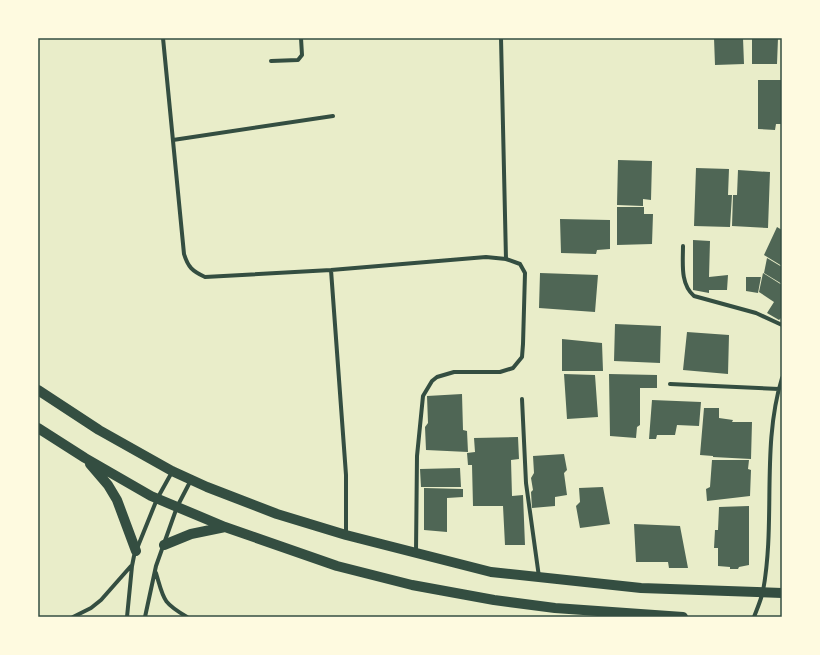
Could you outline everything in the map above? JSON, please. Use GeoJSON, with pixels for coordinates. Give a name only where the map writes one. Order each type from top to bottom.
{"type":"FeatureCollection","features":[{"type":"Feature","properties":{"kind":"main road"},"geometry":{"type":"LineString","coordinates":[[38,390],[99,430],[191,480],[277,514],[346,535],[492,572],[641,588],[782,593]]}},
{"type":"Feature","properties":{"kind":"main road"},"geometry":{"type":"LineString","coordinates":[[38,428],[54,440],[145,493],[226,527],[337,566],[412,585],[494,600],[555,608],[683,617]]}},
{"type":"Feature","properties":{"kind":"main road"},"geometry":{"type":"LineString","coordinates":[[85,458],[108,485],[117,500],[123,512],[136,551]]}},
{"type":"Feature","properties":{"kind":"main road"},"geometry":{"type":"LineString","coordinates":[[164,544],[191,534],[226,527]]}},
{"type":"Feature","properties":{"kind":"street"},"geometry":{"type":"LineString","coordinates":[[163,38],[184,254],[187,264],[194,272],[205,277],[331,270],[486,257],[506,259],[520,264],[525,273],[522,357],[513,368],[500,372],[454,372],[438,377],[432,381],[423,396],[417,456],[416,553]]}},
{"type":"Feature","properties":{"kind":"street"},"geometry":{"type":"LineString","coordinates":[[271,61],[298,60],[302,55],[301,38]]}},
{"type":"Feature","properties":{"kind":"street"},"geometry":{"type":"LineString","coordinates":[[502,38],[506,259]]}},
{"type":"Feature","properties":{"kind":"street"},"geometry":{"type":"LineString","coordinates":[[173,140],[333,116]]}},
{"type":"Feature","properties":{"kind":"street"},"geometry":{"type":"LineString","coordinates":[[683,246],[684,282],[688,292],[694,296],[756,313],[782,325]]}},
{"type":"Feature","properties":{"kind":"street"},"geometry":{"type":"LineString","coordinates":[[331,270],[346,475],[346,535]]}},
{"type":"Feature","properties":{"kind":"street"},"geometry":{"type":"LineString","coordinates":[[754,617],[763,592],[769,529],[774,412],[782,378]]}},
{"type":"Feature","properties":{"kind":"street"},"geometry":{"type":"LineString","coordinates":[[670,384],[779,389]]}},
{"type":"Feature","properties":{"kind":"street"},"geometry":{"type":"LineString","coordinates":[[522,399],[526,483],[539,577]]}},
{"type":"Feature","properties":{"kind":"street"},"geometry":{"type":"LineString","coordinates":[[127,617],[132,566],[136,551],[157,498],[172,471]]}},
{"type":"Feature","properties":{"kind":"street"},"geometry":{"type":"LineString","coordinates":[[145,617],[156,572],[156,566],[177,507],[191,480]]}},
{"type":"Feature","properties":{"kind":"street"},"geometry":{"type":"LineString","coordinates":[[73,617],[91,608],[101,600],[132,566]]}},
{"type":"Feature","properties":{"kind":"street"},"geometry":{"type":"LineString","coordinates":[[156,572],[163,597],[168,604],[187,617]]}},
{"type":"Feature","properties":{"kind":"building"},"geometry":{"type":"Polygon","coordinates":[[[714,38],[743,38],[744,64],[715,65],[714,38]]]}},
{"type":"Feature","properties":{"kind":"building"},"geometry":{"type":"Polygon","coordinates":[[[752,38],[778,38],[777,64],[752,64],[752,38]]]}},
{"type":"Feature","properties":{"kind":"building"},"geometry":{"type":"Polygon","coordinates":[[[758,80],[782,80],[782,124],[776,124],[775,130],[758,129],[758,80]]]}},
{"type":"Feature","properties":{"kind":"building"},"geometry":{"type":"Polygon","coordinates":[[[618,160],[652,161],[651,200],[643,199],[643,206],[617,205],[618,160]]]}},
{"type":"Feature","properties":{"kind":"building"},"geometry":{"type":"Polygon","coordinates":[[[696,168],[729,169],[728,195],[732,195],[730,227],[694,226],[696,168]]]}},
{"type":"Feature","properties":{"kind":"building"},"geometry":{"type":"Polygon","coordinates":[[[738,170],[770,172],[768,228],[732,226],[733,195],[737,195],[738,170]]]}},
{"type":"Feature","properties":{"kind":"building"},"geometry":{"type":"Polygon","coordinates":[[[617,207],[644,207],[644,214],[653,214],[652,244],[617,245],[617,207]]]}},
{"type":"Feature","properties":{"kind":"building"},"geometry":{"type":"Polygon","coordinates":[[[560,219],[610,220],[610,249],[597,250],[596,254],[561,253],[560,219]]]}},
{"type":"Feature","properties":{"kind":"building"},"geometry":{"type":"Polygon","coordinates":[[[777,227],[782,230],[782,266],[764,255],[777,227]]]}},
{"type":"Feature","properties":{"kind":"building"},"geometry":{"type":"Polygon","coordinates":[[[693,240],[710,241],[709,277],[728,275],[727,290],[709,290],[709,293],[693,290],[693,240]]]}},
{"type":"Feature","properties":{"kind":"building"},"geometry":{"type":"Polygon","coordinates":[[[767,258],[782,267],[782,284],[764,273],[767,258]]]}},
{"type":"Feature","properties":{"kind":"building"},"geometry":{"type":"Polygon","coordinates":[[[540,273],[598,275],[595,312],[539,308],[540,273]]]}},
{"type":"Feature","properties":{"kind":"building"},"geometry":{"type":"Polygon","coordinates":[[[763,273],[782,285],[782,317],[779,320],[767,313],[774,302],[759,292],[763,273]]]}},
{"type":"Feature","properties":{"kind":"building"},"geometry":{"type":"Polygon","coordinates":[[[746,277],[761,277],[758,293],[746,291],[746,277]]]}},
{"type":"Feature","properties":{"kind":"building"},"geometry":{"type":"Polygon","coordinates":[[[615,324],[661,326],[660,363],[614,361],[615,324]]]}},
{"type":"Feature","properties":{"kind":"building"},"geometry":{"type":"Polygon","coordinates":[[[687,332],[729,335],[728,374],[683,370],[687,332]]]}},
{"type":"Feature","properties":{"kind":"building"},"geometry":{"type":"Polygon","coordinates":[[[562,339],[602,343],[603,371],[562,371],[562,339]]]}},
{"type":"Feature","properties":{"kind":"building"},"geometry":{"type":"Polygon","coordinates":[[[564,374],[595,375],[598,417],[567,419],[564,374]]]}},
{"type":"Feature","properties":{"kind":"building"},"geometry":{"type":"Polygon","coordinates":[[[609,374],[657,375],[657,388],[640,388],[640,425],[637,427],[636,438],[610,436],[609,374]]]}},
{"type":"Feature","properties":{"kind":"building"},"geometry":{"type":"Polygon","coordinates":[[[462,394],[463,430],[467,431],[468,452],[426,450],[425,427],[428,423],[427,396],[462,394]]]}},
{"type":"Feature","properties":{"kind":"building"},"geometry":{"type":"Polygon","coordinates":[[[652,400],[701,402],[699,426],[677,425],[675,435],[657,435],[656,439],[649,439],[652,400]]]}},
{"type":"Feature","properties":{"kind":"building"},"geometry":{"type":"Polygon","coordinates":[[[704,408],[719,408],[719,418],[733,420],[732,422],[752,422],[751,459],[700,455],[704,408]]]}},
{"type":"Feature","properties":{"kind":"building"},"geometry":{"type":"Polygon","coordinates":[[[518,437],[519,459],[511,460],[512,496],[523,495],[525,545],[505,545],[503,506],[473,506],[472,465],[468,465],[467,453],[475,452],[474,438],[518,437]]]}},
{"type":"Feature","properties":{"kind":"building"},"geometry":{"type":"Polygon","coordinates":[[[564,454],[567,470],[564,473],[567,495],[555,497],[555,506],[532,508],[531,492],[533,490],[531,478],[534,473],[533,456],[564,454]]]}},
{"type":"Feature","properties":{"kind":"building"},"geometry":{"type":"Polygon","coordinates":[[[712,460],[749,460],[748,469],[751,470],[750,496],[707,501],[706,489],[710,487],[712,460]]]}},
{"type":"Feature","properties":{"kind":"building"},"geometry":{"type":"Polygon","coordinates":[[[460,468],[461,487],[421,487],[420,469],[460,468]]]}},
{"type":"Feature","properties":{"kind":"building"},"geometry":{"type":"Polygon","coordinates":[[[603,487],[610,524],[580,528],[576,506],[580,502],[579,488],[603,487]]]}},
{"type":"Feature","properties":{"kind":"building"},"geometry":{"type":"Polygon","coordinates":[[[424,488],[463,489],[463,497],[447,498],[447,532],[424,530],[424,488]]]}},
{"type":"Feature","properties":{"kind":"building"},"geometry":{"type":"Polygon","coordinates":[[[749,506],[749,565],[739,567],[738,569],[718,566],[718,548],[714,548],[715,530],[718,530],[719,507],[749,506]]]}},
{"type":"Feature","properties":{"kind":"building"},"geometry":{"type":"Polygon","coordinates":[[[634,524],[680,526],[688,568],[669,568],[668,562],[636,562],[634,524]]]}}]}
